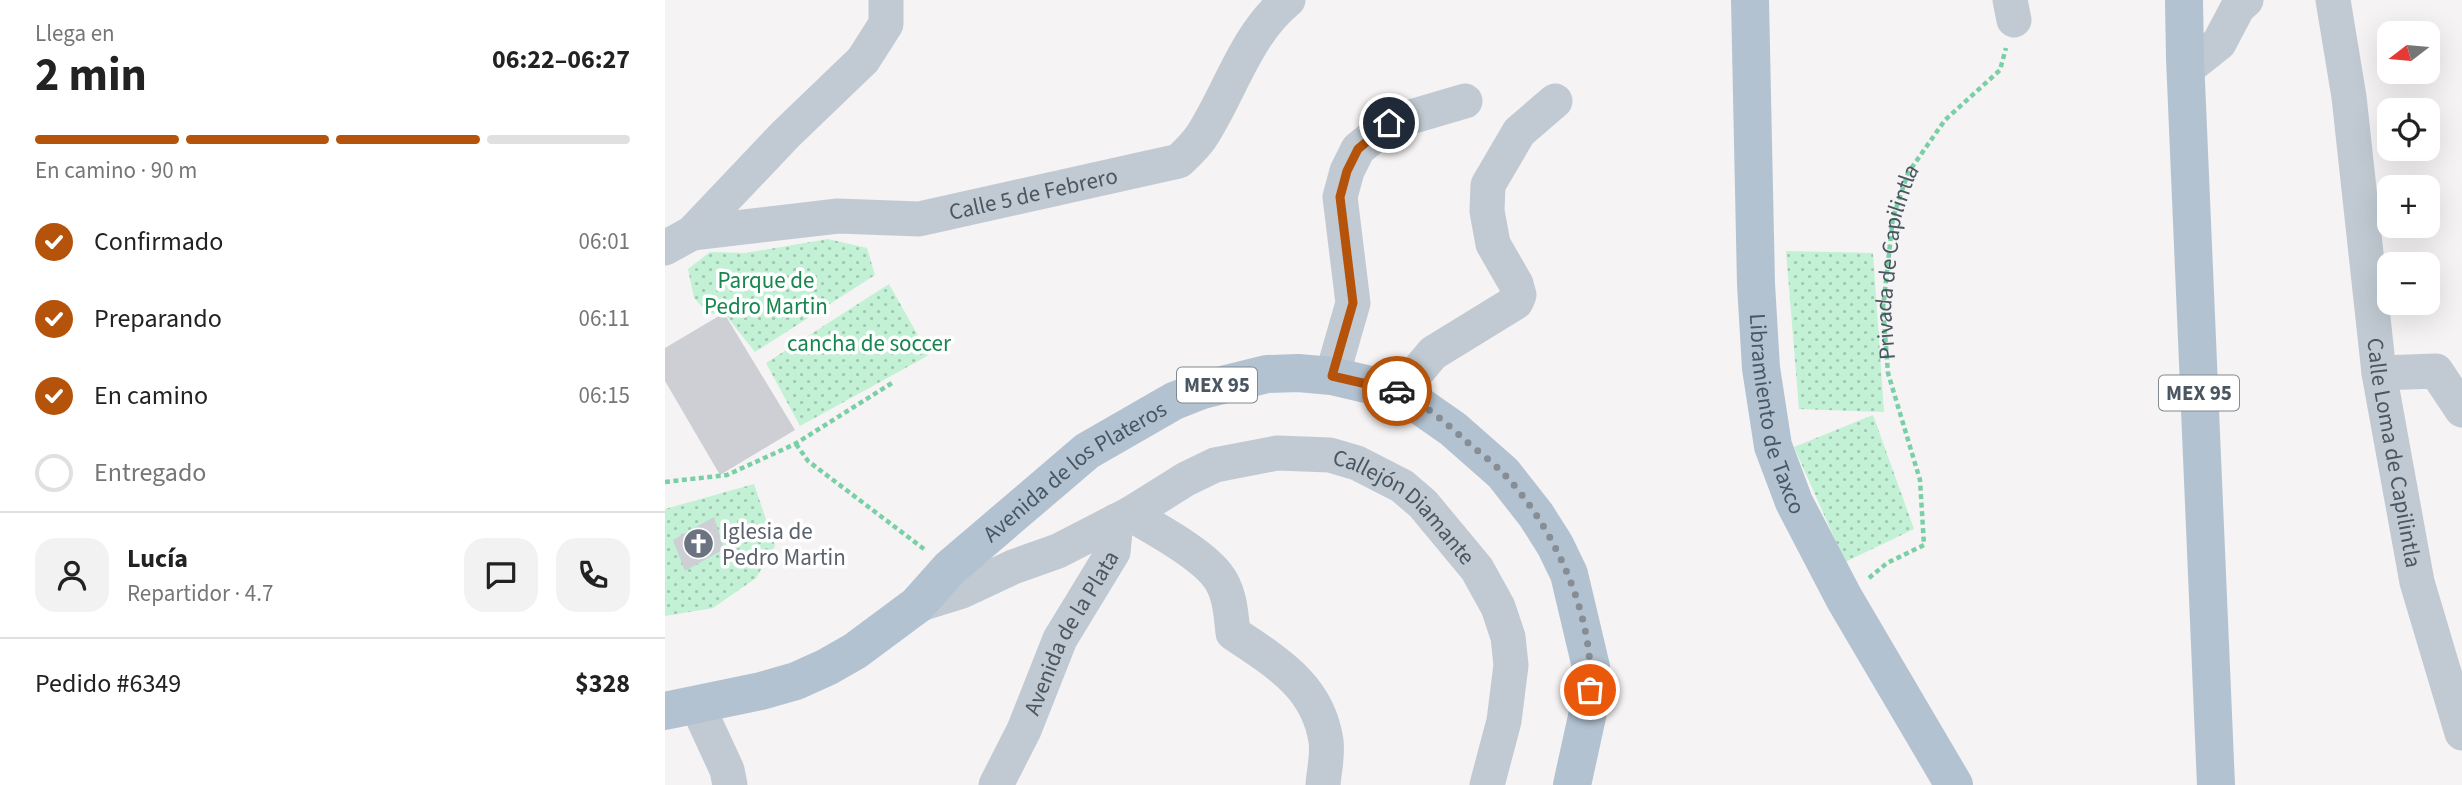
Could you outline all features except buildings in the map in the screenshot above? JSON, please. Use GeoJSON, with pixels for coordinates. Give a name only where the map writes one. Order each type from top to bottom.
{"type":"FeatureCollection","features":[{"type":"Feature","properties":{"kind":"main road","name":"Libramiento de Taxco"},"geometry":{"type":"LineString","coordinates":[[1750,0],[1756,284],[1761,368],[1773,446],[1794,502],[1844,598],[1954,785]]}},
{"type":"Feature","properties":{"kind":"main road","name":"MEX 95"},"geometry":{"type":"LineString","coordinates":[[2184,0],[2216,785]]}},
{"type":"Feature","properties":{"kind":"main road","name":"Avenida de los Plateros"},"geometry":{"type":"LineString","coordinates":[[681,708],[796,681],[855,651],[918,605],[950,568],[1087,451],[1174,401],[1212,386],[1267,374],[1298,373],[1332,376],[1400,392],[1453,429],[1503,472],[1536,515],[1569,574],[1591,667],[1588,712],[1572,785]]}},
{"type":"Feature","properties":{"kind":"street","name":"Calle 5 de Febrero"},"geometry":{"type":"LineString","coordinates":[[678,240],[863,60],[886,24],[886,0]]}},
{"type":"Feature","properties":{"kind":"street","name":"Calle 5 de Febrero"},"geometry":{"type":"LineString","coordinates":[[678,240],[838,216],[919,219],[1192,169],[1200,139],[1247,50],[1277,9],[1288,0]]}},
{"type":"Feature","properties":{"kind":"street"},"geometry":{"type":"LineString","coordinates":[[2185,70],[2219,43],[2238,7],[2246,0]]}},
{"type":"Feature","properties":{"kind":"street","name":"Calle Loma de Capilintla"},"geometry":{"type":"LineString","coordinates":[[2333,0],[2349,97],[2379,373],[2417,582],[2462,733]]}},
{"type":"Feature","properties":{"kind":"street"},"geometry":{"type":"LineString","coordinates":[[1332,376],[1353,303],[1340,197],[1347,171],[1358,149],[1389,123],[1465,101]]}},
{"type":"Feature","properties":{"kind":"street"},"geometry":{"type":"LineString","coordinates":[[1400,392],[1433,353],[1516,302],[1516,284],[1493,244],[1487,211],[1487,185],[1519,132],[1555,101]]}},
{"type":"Feature","properties":{"kind":"street"},"geometry":{"type":"LineString","coordinates":[[2379,373],[2436,371],[2462,410]]}},
{"type":"Feature","properties":{"kind":"street","name":"Callejón Diamante"},"geometry":{"type":"LineString","coordinates":[[1123,517],[1215,465],[1277,453],[1330,455],[1357,463],[1402,486],[1423,505],[1477,569],[1498,607],[1508,637],[1511,665],[1504,721],[1487,785]]}},
{"type":"Feature","properties":{"kind":"street"},"geometry":{"type":"LineString","coordinates":[[1123,517],[1189,551],[1217,575],[1229,598],[1233,633],[1285,669],[1306,691],[1320,715],[1327,744],[1323,785]]}},
{"type":"Feature","properties":{"kind":"street","name":"Avenida de la Plata"},"geometry":{"type":"LineString","coordinates":[[918,605],[962,591],[1013,567],[1058,551],[1123,517]]}},
{"type":"Feature","properties":{"kind":"street","name":"Avenida de la Plata"},"geometry":{"type":"LineString","coordinates":[[996,785],[1024,730],[1060,639],[1112,552],[1123,517]]}},
{"type":"Feature","properties":{"kind":"street"},"geometry":{"type":"LineString","coordinates":[[681,708],[727,770],[730,785]]}},
{"type":"Feature","properties":{"kind":"path","name":"Privada de Capilintla"},"geometry":{"type":"LineString","coordinates":[[1844,598],[1887,563],[1924,545],[1920,480],[1888,373],[1884,308],[1893,217],[1908,173],[1945,120],[2000,70],[2012,10]]}},
{"type":"Feature","properties":{"kind":"path"},"geometry":{"type":"LineString","coordinates":[[665,482],[727,475],[795,444],[892,383]]}},
{"type":"Feature","properties":{"kind":"path"},"geometry":{"type":"LineString","coordinates":[[795,444],[809,461],[950,568]]}},
{"type":"Feature","properties":{"kind":"green space","name":"Parque de Pedro Martin"},"geometry":{"type":"Polygon","coordinates":[[[828,239],[867,248],[875,275],[755,352],[724,313],[709,314],[694,298],[688,269],[710,252],[745,253],[828,239]]]}},
{"type":"Feature","properties":{"kind":"green space"},"geometry":{"type":"Polygon","coordinates":[[[1786,251],[1873,253],[1884,412],[1799,409],[1786,251]]]}},
{"type":"Feature","properties":{"kind":"green space","name":"cancha de soccer"},"geometry":{"type":"Polygon","coordinates":[[[889,284],[929,355],[800,426],[766,363],[889,284]]]}},
{"type":"Feature","properties":{"kind":"green space"},"geometry":{"type":"Polygon","coordinates":[[[1873,415],[1914,529],[1845,562],[1794,447],[1873,415]]]}},
{"type":"Feature","properties":{"kind":"green space"},"geometry":{"type":"Polygon","coordinates":[[[754,484],[775,546],[756,578],[713,608],[665,616],[665,509],[754,484]]]}},
{"type":"Feature","properties":{"kind":"way so far"},"geometry":{"type":"LineString","coordinates":[[1397,391],[1453,429],[1503,472],[1536,515],[1569,574],[1587,640],[1591,667],[1590,690]]}},
{"type":"Feature","properties":{"kind":"place","name":"Iglesia de Pedro Martin"},"geometry":{"type":"Point","coordinates":[699,544]}},
{"type":"Feature","properties":{"kind":"route"},"geometry":{"type":"LineString","coordinates":[[1389,123],[1358,149],[1347,171],[1340,197],[1353,303],[1332,376],[1397,391]]}}]}
